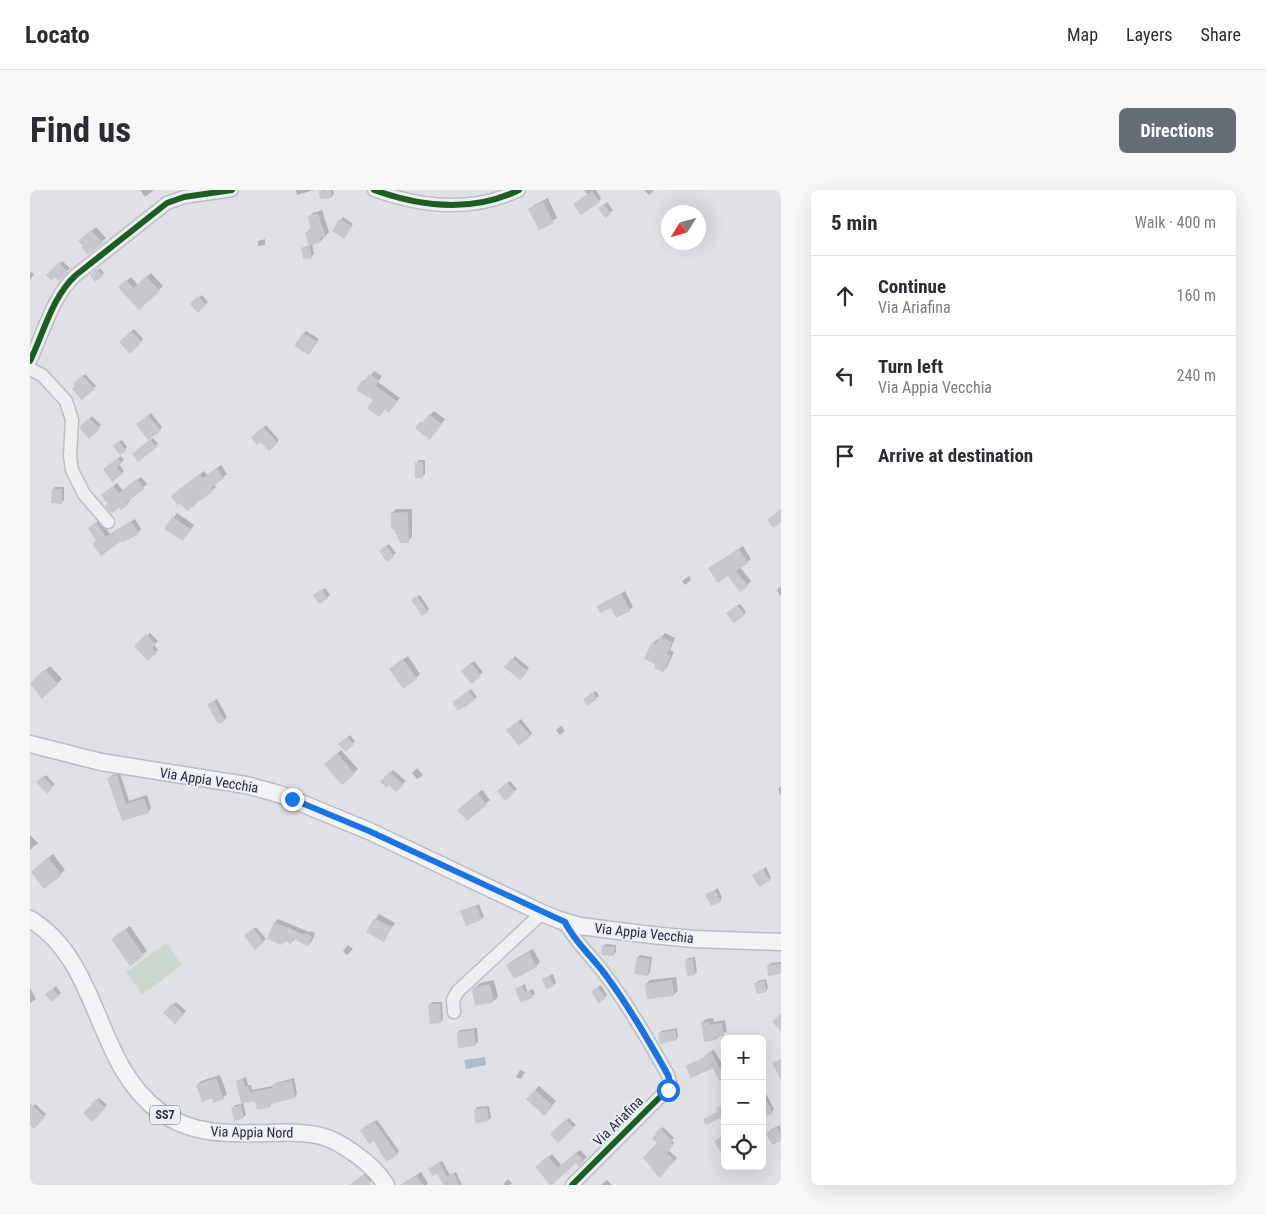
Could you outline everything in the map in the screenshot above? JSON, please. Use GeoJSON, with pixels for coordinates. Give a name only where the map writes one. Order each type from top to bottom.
{"type":"FeatureCollection","features":[{"type":"Feature","properties":{"kind":"main road","name":"Via Appia Vecchia"},"geometry":{"type":"LineString","coordinates":[[30,744],[101,762],[246,786],[279,794],[369,831],[542,913],[580,926],[659,936],[781,942]]}},
{"type":"Feature","properties":{"kind":"main road","name":"Via Appia Nord"},"geometry":{"type":"LineString","coordinates":[[30,919],[53,936],[69,957],[122,1067],[142,1095],[156,1109],[175,1121],[206,1131],[242,1134],[294,1132],[322,1136],[356,1154],[376,1171],[386,1185]]}},
{"type":"Feature","properties":{"kind":"street"},"geometry":{"type":"LineString","coordinates":[[30,361],[56,301],[76,275],[166,203],[184,197],[232,190]]}},
{"type":"Feature","properties":{"kind":"street"},"geometry":{"type":"LineString","coordinates":[[374,190],[408,201],[442,206],[488,201],[518,190]]}},
{"type":"Feature","properties":{"kind":"street"},"geometry":{"type":"LineString","coordinates":[[30,369],[39,372],[46,378],[66,401],[72,420],[70,456],[73,473],[84,494],[108,522]]}},
{"type":"Feature","properties":{"kind":"street"},"geometry":{"type":"LineString","coordinates":[[454,1012],[453,1000],[458,991],[542,913]]}},
{"type":"Feature","properties":{"kind":"street","name":"Via Ariafina"},"geometry":{"type":"LineString","coordinates":[[565,922],[573,936],[595,960],[625,1001],[664,1068],[670,1082],[666,1092],[572,1185]]}},
{"type":"Feature","properties":{"kind":"shaded area"},"geometry":{"type":"Polygon","coordinates":[[[166,943],[182,965],[142,995],[126,972],[166,943]]]}},
{"type":"Feature","properties":{"kind":"water"},"geometry":{"type":"Polygon","coordinates":[[[485,1057],[486,1065],[466,1069],[464,1060],[485,1057]]]}},
{"type":"Feature","properties":{"kind":"building"},"geometry":{"type":"Polygon","coordinates":[[[331,190],[332,198],[320,199],[319,191],[331,190]]]}},
{"type":"Feature","properties":{"kind":"building"},"geometry":{"type":"Polygon","coordinates":[[[592,191],[600,202],[581,215],[573,204],[592,191]]]}},
{"type":"Feature","properties":{"kind":"building"},"geometry":{"type":"Polygon","coordinates":[[[543,201],[554,223],[539,230],[528,209],[543,201]]]}},
{"type":"Feature","properties":{"kind":"building"},"geometry":{"type":"Polygon","coordinates":[[[604,204],[611,214],[605,218],[598,208],[604,204]]]}},
{"type":"Feature","properties":{"kind":"building"},"geometry":{"type":"Polygon","coordinates":[[[318,213],[326,237],[320,238],[321,242],[309,246],[305,232],[311,231],[308,216],[318,213]]]}},
{"type":"Feature","properties":{"kind":"building"},"geometry":{"type":"Polygon","coordinates":[[[339,219],[352,226],[344,239],[332,231],[339,219]]]}},
{"type":"Feature","properties":{"kind":"building"},"geometry":{"type":"Polygon","coordinates":[[[91,230],[103,243],[88,255],[78,241],[91,230]]]}},
{"type":"Feature","properties":{"kind":"building"},"geometry":{"type":"Polygon","coordinates":[[[310,246],[312,258],[303,259],[301,248],[310,246]]]}},
{"type":"Feature","properties":{"kind":"building"},"geometry":{"type":"Polygon","coordinates":[[[59,262],[68,272],[59,281],[55,277],[51,280],[46,275],[59,262]]]}},
{"type":"Feature","properties":{"kind":"building"},"geometry":{"type":"Polygon","coordinates":[[[97,269],[103,276],[95,282],[90,275],[97,269]]]}},
{"type":"Feature","properties":{"kind":"building"},"geometry":{"type":"Polygon","coordinates":[[[146,276],[160,291],[139,310],[118,287],[126,280],[134,288],[146,276]]]}},
{"type":"Feature","properties":{"kind":"building"},"geometry":{"type":"Polygon","coordinates":[[[198,296],[206,305],[198,313],[190,304],[198,296]]]}},
{"type":"Feature","properties":{"kind":"building"},"geometry":{"type":"Polygon","coordinates":[[[131,331],[142,342],[130,354],[119,342],[131,331]]]}},
{"type":"Feature","properties":{"kind":"building"},"geometry":{"type":"Polygon","coordinates":[[[303,333],[317,341],[309,355],[294,346],[303,333]]]}},
{"type":"Feature","properties":{"kind":"building"},"geometry":{"type":"Polygon","coordinates":[[[369,374],[379,380],[376,386],[397,401],[389,413],[385,410],[379,417],[367,408],[373,400],[356,390],[361,381],[364,383],[369,374]]]}},
{"type":"Feature","properties":{"kind":"building"},"geometry":{"type":"Polygon","coordinates":[[[82,375],[95,389],[82,400],[72,389],[75,386],[73,384],[82,375]]]}},
{"type":"Feature","properties":{"kind":"building"},"geometry":{"type":"Polygon","coordinates":[[[429,414],[442,424],[430,440],[415,428],[429,414]]]}},
{"type":"Feature","properties":{"kind":"building"},"geometry":{"type":"Polygon","coordinates":[[[148,415],[161,431],[148,440],[136,424],[148,415]]]}},
{"type":"Feature","properties":{"kind":"building"},"geometry":{"type":"Polygon","coordinates":[[[89,418],[100,429],[89,439],[80,429],[80,426],[89,418]]]}},
{"type":"Feature","properties":{"kind":"building"},"geometry":{"type":"Polygon","coordinates":[[[263,427],[278,443],[269,451],[260,442],[257,445],[251,437],[263,427]]]}},
{"type":"Feature","properties":{"kind":"building"},"geometry":{"type":"Polygon","coordinates":[[[150,439],[157,447],[138,462],[132,454],[150,439]]]}},
{"type":"Feature","properties":{"kind":"building"},"geometry":{"type":"Polygon","coordinates":[[[119,441],[126,451],[120,455],[113,446],[119,441]]]}},
{"type":"Feature","properties":{"kind":"building"},"geometry":{"type":"Polygon","coordinates":[[[118,458],[122,463],[117,467],[122,474],[112,482],[103,469],[118,458]]]}},
{"type":"Feature","properties":{"kind":"building"},"geometry":{"type":"Polygon","coordinates":[[[415,462],[423,462],[423,478],[415,478],[415,462]]]}},
{"type":"Feature","properties":{"kind":"building"},"geometry":{"type":"Polygon","coordinates":[[[216,468],[224,478],[211,488],[213,491],[187,511],[180,503],[177,505],[171,496],[200,474],[203,478],[216,468]]]}},
{"type":"Feature","properties":{"kind":"building"},"geometry":{"type":"Polygon","coordinates":[[[137,479],[144,489],[126,503],[128,505],[121,510],[119,508],[112,513],[109,511],[101,495],[113,486],[119,493],[137,479]]]}},
{"type":"Feature","properties":{"kind":"building"},"geometry":{"type":"Polygon","coordinates":[[[52,489],[62,489],[62,504],[51,503],[52,489]]]}},
{"type":"Feature","properties":{"kind":"building"},"geometry":{"type":"Polygon","coordinates":[[[781,509],[781,522],[773,528],[767,520],[781,509]]]}},
{"type":"Feature","properties":{"kind":"building"},"geometry":{"type":"Polygon","coordinates":[[[408,512],[409,543],[400,543],[394,529],[391,529],[391,513],[408,512]]]}},
{"type":"Feature","properties":{"kind":"building"},"geometry":{"type":"Polygon","coordinates":[[[172,517],[191,529],[183,541],[164,529],[172,517]]]}},
{"type":"Feature","properties":{"kind":"building"},"geometry":{"type":"Polygon","coordinates":[[[131,521],[139,534],[122,543],[121,541],[101,556],[92,544],[96,541],[88,528],[96,522],[106,537],[131,521]]]}},
{"type":"Feature","properties":{"kind":"building"},"geometry":{"type":"Polygon","coordinates":[[[386,545],[394,557],[387,562],[379,551],[386,545]]]}},
{"type":"Feature","properties":{"kind":"building"},"geometry":{"type":"Polygon","coordinates":[[[739,549],[748,563],[736,571],[748,586],[740,592],[728,576],[718,583],[708,568],[739,549]]]}},
{"type":"Feature","properties":{"kind":"building"},"geometry":{"type":"Polygon","coordinates":[[[322,589],[328,598],[319,604],[313,595],[322,589]]]}},
{"type":"Feature","properties":{"kind":"building"},"geometry":{"type":"Polygon","coordinates":[[[621,593],[630,611],[616,618],[611,608],[600,613],[597,606],[621,593]]]}},
{"type":"Feature","properties":{"kind":"building"},"geometry":{"type":"Polygon","coordinates":[[[417,596],[428,612],[422,616],[411,600],[417,596]]]}},
{"type":"Feature","properties":{"kind":"building"},"geometry":{"type":"Polygon","coordinates":[[[737,605],[745,615],[734,623],[726,613],[737,605]]]}},
{"type":"Feature","properties":{"kind":"building"},"geometry":{"type":"Polygon","coordinates":[[[146,634],[156,644],[152,648],[157,653],[148,661],[134,646],[146,634]]]}},
{"type":"Feature","properties":{"kind":"building"},"geometry":{"type":"Polygon","coordinates":[[[660,636],[672,642],[667,654],[671,656],[663,672],[654,668],[655,664],[644,659],[652,642],[656,644],[660,636]]]}},
{"type":"Feature","properties":{"kind":"building"},"geometry":{"type":"Polygon","coordinates":[[[512,658],[528,671],[520,680],[504,667],[512,658]]]}},
{"type":"Feature","properties":{"kind":"building"},"geometry":{"type":"Polygon","coordinates":[[[403,659],[417,679],[403,689],[389,669],[403,659]]]}},
{"type":"Feature","properties":{"kind":"building"},"geometry":{"type":"Polygon","coordinates":[[[471,663],[481,676],[471,684],[461,671],[471,663]]]}},
{"type":"Feature","properties":{"kind":"building"},"geometry":{"type":"Polygon","coordinates":[[[45,669],[58,684],[42,699],[30,683],[45,669]]]}},
{"type":"Feature","properties":{"kind":"building"},"geometry":{"type":"Polygon","coordinates":[[[469,691],[475,700],[458,711],[452,702],[469,691]]]}},
{"type":"Feature","properties":{"kind":"building"},"geometry":{"type":"Polygon","coordinates":[[[593,692],[597,699],[587,706],[583,699],[593,692]]]}},
{"type":"Feature","properties":{"kind":"building"},"geometry":{"type":"Polygon","coordinates":[[[214,701],[225,721],[218,724],[207,704],[214,701]]]}},
{"type":"Feature","properties":{"kind":"building"},"geometry":{"type":"Polygon","coordinates":[[[518,721],[531,736],[519,746],[506,730],[518,721]]]}},
{"type":"Feature","properties":{"kind":"building"},"geometry":{"type":"Polygon","coordinates":[[[347,737],[354,744],[346,752],[338,744],[347,737]]]}},
{"type":"Feature","properties":{"kind":"building"},"geometry":{"type":"Polygon","coordinates":[[[337,753],[355,774],[342,785],[324,764],[337,753]]]}},
{"type":"Feature","properties":{"kind":"building"},"geometry":{"type":"Polygon","coordinates":[[[390,772],[404,785],[396,792],[389,785],[386,788],[380,781],[390,772]]]}},
{"type":"Feature","properties":{"kind":"building"},"geometry":{"type":"Polygon","coordinates":[[[117,775],[126,804],[144,798],[149,813],[122,821],[107,778],[117,775]]]}},
{"type":"Feature","properties":{"kind":"building"},"geometry":{"type":"Polygon","coordinates":[[[43,776],[53,787],[47,794],[36,782],[43,776]]]}},
{"type":"Feature","properties":{"kind":"building"},"geometry":{"type":"Polygon","coordinates":[[[507,782],[515,792],[505,801],[497,791],[507,782]]]}},
{"type":"Feature","properties":{"kind":"building"},"geometry":{"type":"Polygon","coordinates":[[[478,793],[487,805],[467,821],[457,810],[478,793]]]}},
{"type":"Feature","properties":{"kind":"building"},"geometry":{"type":"Polygon","coordinates":[[[48,857],[62,875],[44,889],[31,872],[48,857]]]}},
{"type":"Feature","properties":{"kind":"building"},"geometry":{"type":"Polygon","coordinates":[[[763,869],[770,881],[759,887],[752,875],[763,869]]]}},
{"type":"Feature","properties":{"kind":"building"},"geometry":{"type":"Polygon","coordinates":[[[715,890],[721,902],[711,906],[705,894],[715,890]]]}},
{"type":"Feature","properties":{"kind":"building"},"geometry":{"type":"Polygon","coordinates":[[[476,905],[482,920],[466,926],[460,911],[476,905]]]}},
{"type":"Feature","properties":{"kind":"building"},"geometry":{"type":"Polygon","coordinates":[[[374,918],[392,927],[384,942],[366,932],[374,918]]]}},
{"type":"Feature","properties":{"kind":"building"},"geometry":{"type":"Polygon","coordinates":[[[274,922],[312,936],[308,946],[293,939],[291,944],[284,941],[282,945],[267,939],[274,922]]]}},
{"type":"Feature","properties":{"kind":"building"},"geometry":{"type":"Polygon","coordinates":[[[253,928],[264,942],[255,950],[244,936],[253,928]]]}},
{"type":"Feature","properties":{"kind":"building"},"geometry":{"type":"Polygon","coordinates":[[[125,929],[144,956],[130,966],[111,939],[125,929]]]}},
{"type":"Feature","properties":{"kind":"building"},"geometry":{"type":"Polygon","coordinates":[[[602,946],[615,947],[614,956],[601,955],[602,946]]]}},
{"type":"Feature","properties":{"kind":"building"},"geometry":{"type":"Polygon","coordinates":[[[529,952],[537,967],[514,979],[506,965],[529,952]]]}},
{"type":"Feature","properties":{"kind":"building"},"geometry":{"type":"Polygon","coordinates":[[[637,957],[650,959],[648,976],[634,974],[637,957]]]}},
{"type":"Feature","properties":{"kind":"building"},"geometry":{"type":"Polygon","coordinates":[[[693,959],[695,975],[687,976],[685,960],[693,959]]]}},
{"type":"Feature","properties":{"kind":"building"},"geometry":{"type":"Polygon","coordinates":[[[781,964],[781,974],[768,976],[767,965],[781,964]]]}},
{"type":"Feature","properties":{"kind":"building"},"geometry":{"type":"Polygon","coordinates":[[[550,976],[554,986],[546,989],[542,979],[550,976]]]}},
{"type":"Feature","properties":{"kind":"building"},"geometry":{"type":"Polygon","coordinates":[[[672,980],[674,996],[647,999],[645,984],[672,980]]]}},
{"type":"Feature","properties":{"kind":"building"},"geometry":{"type":"Polygon","coordinates":[[[764,981],[767,992],[757,994],[754,983],[764,981]]]}},
{"type":"Feature","properties":{"kind":"building"},"geometry":{"type":"Polygon","coordinates":[[[490,984],[494,1002],[475,1006],[472,990],[474,987],[490,984]]]}},
{"type":"Feature","properties":{"kind":"building"},"geometry":{"type":"Polygon","coordinates":[[[522,986],[525,992],[530,990],[533,998],[520,1002],[515,989],[522,986]]]}},
{"type":"Feature","properties":{"kind":"building"},"geometry":{"type":"Polygon","coordinates":[[[598,987],[606,998],[598,1003],[591,991],[598,987]]]}},
{"type":"Feature","properties":{"kind":"building"},"geometry":{"type":"Polygon","coordinates":[[[53,988],[59,996],[51,1002],[45,994],[53,988]]]}},
{"type":"Feature","properties":{"kind":"building"},"geometry":{"type":"Polygon","coordinates":[[[172,1003],[184,1014],[175,1024],[163,1013],[172,1003]]]}},
{"type":"Feature","properties":{"kind":"building"},"geometry":{"type":"Polygon","coordinates":[[[428,1004],[440,1004],[441,1023],[430,1024],[428,1004]]]}},
{"type":"Feature","properties":{"kind":"building"},"geometry":{"type":"Polygon","coordinates":[[[781,1013],[781,1031],[772,1022],[781,1013]]]}},
{"type":"Feature","properties":{"kind":"building"},"geometry":{"type":"Polygon","coordinates":[[[709,1022],[710,1025],[722,1023],[724,1035],[716,1037],[716,1040],[704,1042],[701,1023],[709,1022]]]}},
{"type":"Feature","properties":{"kind":"building"},"geometry":{"type":"Polygon","coordinates":[[[474,1030],[476,1046],[458,1048],[457,1032],[474,1030]]]}},
{"type":"Feature","properties":{"kind":"building"},"geometry":{"type":"Polygon","coordinates":[[[675,1030],[677,1040],[660,1044],[658,1033],[675,1030]]]}},
{"type":"Feature","properties":{"kind":"building"},"geometry":{"type":"Polygon","coordinates":[[[711,1051],[721,1070],[721,1080],[719,1081],[713,1068],[691,1078],[685,1066],[706,1057],[705,1055],[711,1051]]]}},
{"type":"Feature","properties":{"kind":"building"},"geometry":{"type":"Polygon","coordinates":[[[781,1059],[781,1080],[772,1063],[781,1059]]]}},
{"type":"Feature","properties":{"kind":"building"},"geometry":{"type":"Polygon","coordinates":[[[216,1078],[224,1099],[213,1103],[212,1098],[202,1102],[196,1085],[216,1078]]]}},
{"type":"Feature","properties":{"kind":"building"},"geometry":{"type":"Polygon","coordinates":[[[243,1079],[245,1087],[248,1086],[250,1092],[272,1088],[272,1085],[292,1080],[295,1098],[270,1104],[271,1107],[257,1110],[255,1101],[241,1104],[236,1081],[243,1079]]]}},
{"type":"Feature","properties":{"kind":"building"},"geometry":{"type":"Polygon","coordinates":[[[535,1090],[553,1106],[544,1116],[526,1099],[535,1090]]]}},
{"type":"Feature","properties":{"kind":"building"},"geometry":{"type":"Polygon","coordinates":[[[96,1099],[106,1108],[92,1122],[83,1113],[96,1099]]]}},
{"type":"Feature","properties":{"kind":"building"},"geometry":{"type":"Polygon","coordinates":[[[766,1100],[773,1113],[766,1116],[766,1100]]]}},
{"type":"Feature","properties":{"kind":"building"},"geometry":{"type":"Polygon","coordinates":[[[30,1103],[45,1117],[34,1129],[30,1125],[30,1103]]]}},
{"type":"Feature","properties":{"kind":"building"},"geometry":{"type":"Polygon","coordinates":[[[241,1105],[244,1118],[234,1121],[231,1108],[241,1105]]]}},
{"type":"Feature","properties":{"kind":"building"},"geometry":{"type":"Polygon","coordinates":[[[721,1106],[721,1118],[706,1125],[703,1119],[717,1112],[716,1108],[721,1106]]]}},
{"type":"Feature","properties":{"kind":"building"},"geometry":{"type":"Polygon","coordinates":[[[487,1108],[489,1121],[475,1123],[474,1109],[487,1108]]]}},
{"type":"Feature","properties":{"kind":"building"},"geometry":{"type":"Polygon","coordinates":[[[566,1119],[574,1128],[558,1143],[550,1134],[566,1119]]]}},
{"type":"Feature","properties":{"kind":"building"},"geometry":{"type":"Polygon","coordinates":[[[374,1121],[398,1155],[386,1162],[374,1141],[369,1144],[360,1130],[374,1121]]]}},
{"type":"Feature","properties":{"kind":"building"},"geometry":{"type":"Polygon","coordinates":[[[777,1127],[781,1134],[781,1141],[772,1145],[766,1133],[777,1127]]]}},
{"type":"Feature","properties":{"kind":"building"},"geometry":{"type":"Polygon","coordinates":[[[660,1128],[673,1141],[671,1143],[673,1146],[667,1153],[675,1161],[659,1178],[643,1157],[657,1143],[652,1139],[660,1128]]]}},
{"type":"Feature","properties":{"kind":"building"},"geometry":{"type":"Polygon","coordinates":[[[721,1137],[721,1153],[714,1141],[721,1137]]]}},
{"type":"Feature","properties":{"kind":"building"},"geometry":{"type":"Polygon","coordinates":[[[576,1152],[584,1161],[579,1167],[576,1163],[552,1185],[535,1167],[547,1156],[558,1168],[576,1152]]]}},
{"type":"Feature","properties":{"kind":"building"},"geometry":{"type":"Polygon","coordinates":[[[439,1162],[447,1176],[453,1173],[460,1185],[443,1185],[437,1174],[433,1176],[428,1169],[439,1162]]]}},
{"type":"Feature","properties":{"kind":"building"},"geometry":{"type":"Polygon","coordinates":[[[364,1174],[372,1185],[349,1185],[364,1174]]]}},
{"type":"Feature","properties":{"kind":"building"},"geometry":{"type":"Polygon","coordinates":[[[416,1175],[423,1185],[400,1185],[416,1175]]]}},
{"type":"Feature","properties":{"kind":"cycle path"},"geometry":{"type":"LineString","coordinates":[[30,361],[49,315],[61,294],[76,275],[167,203],[184,197],[232,190]]}},
{"type":"Feature","properties":{"kind":"cycle path"},"geometry":{"type":"LineString","coordinates":[[374,190],[428,204],[447,205],[483,202],[519,190]]}},
{"type":"Feature","properties":{"kind":"cycle path"},"geometry":{"type":"LineString","coordinates":[[565,922],[574,937],[602,970],[624,1001],[654,1050],[670,1082],[666,1091],[572,1185]]}},
{"type":"Feature","properties":{"kind":"route"},"geometry":{"type":"LineString","coordinates":[[292,799],[369,831],[542,913],[565,922],[568,930],[599,965],[636,1018],[668,1075],[670,1086],[668,1090]]}}]}
